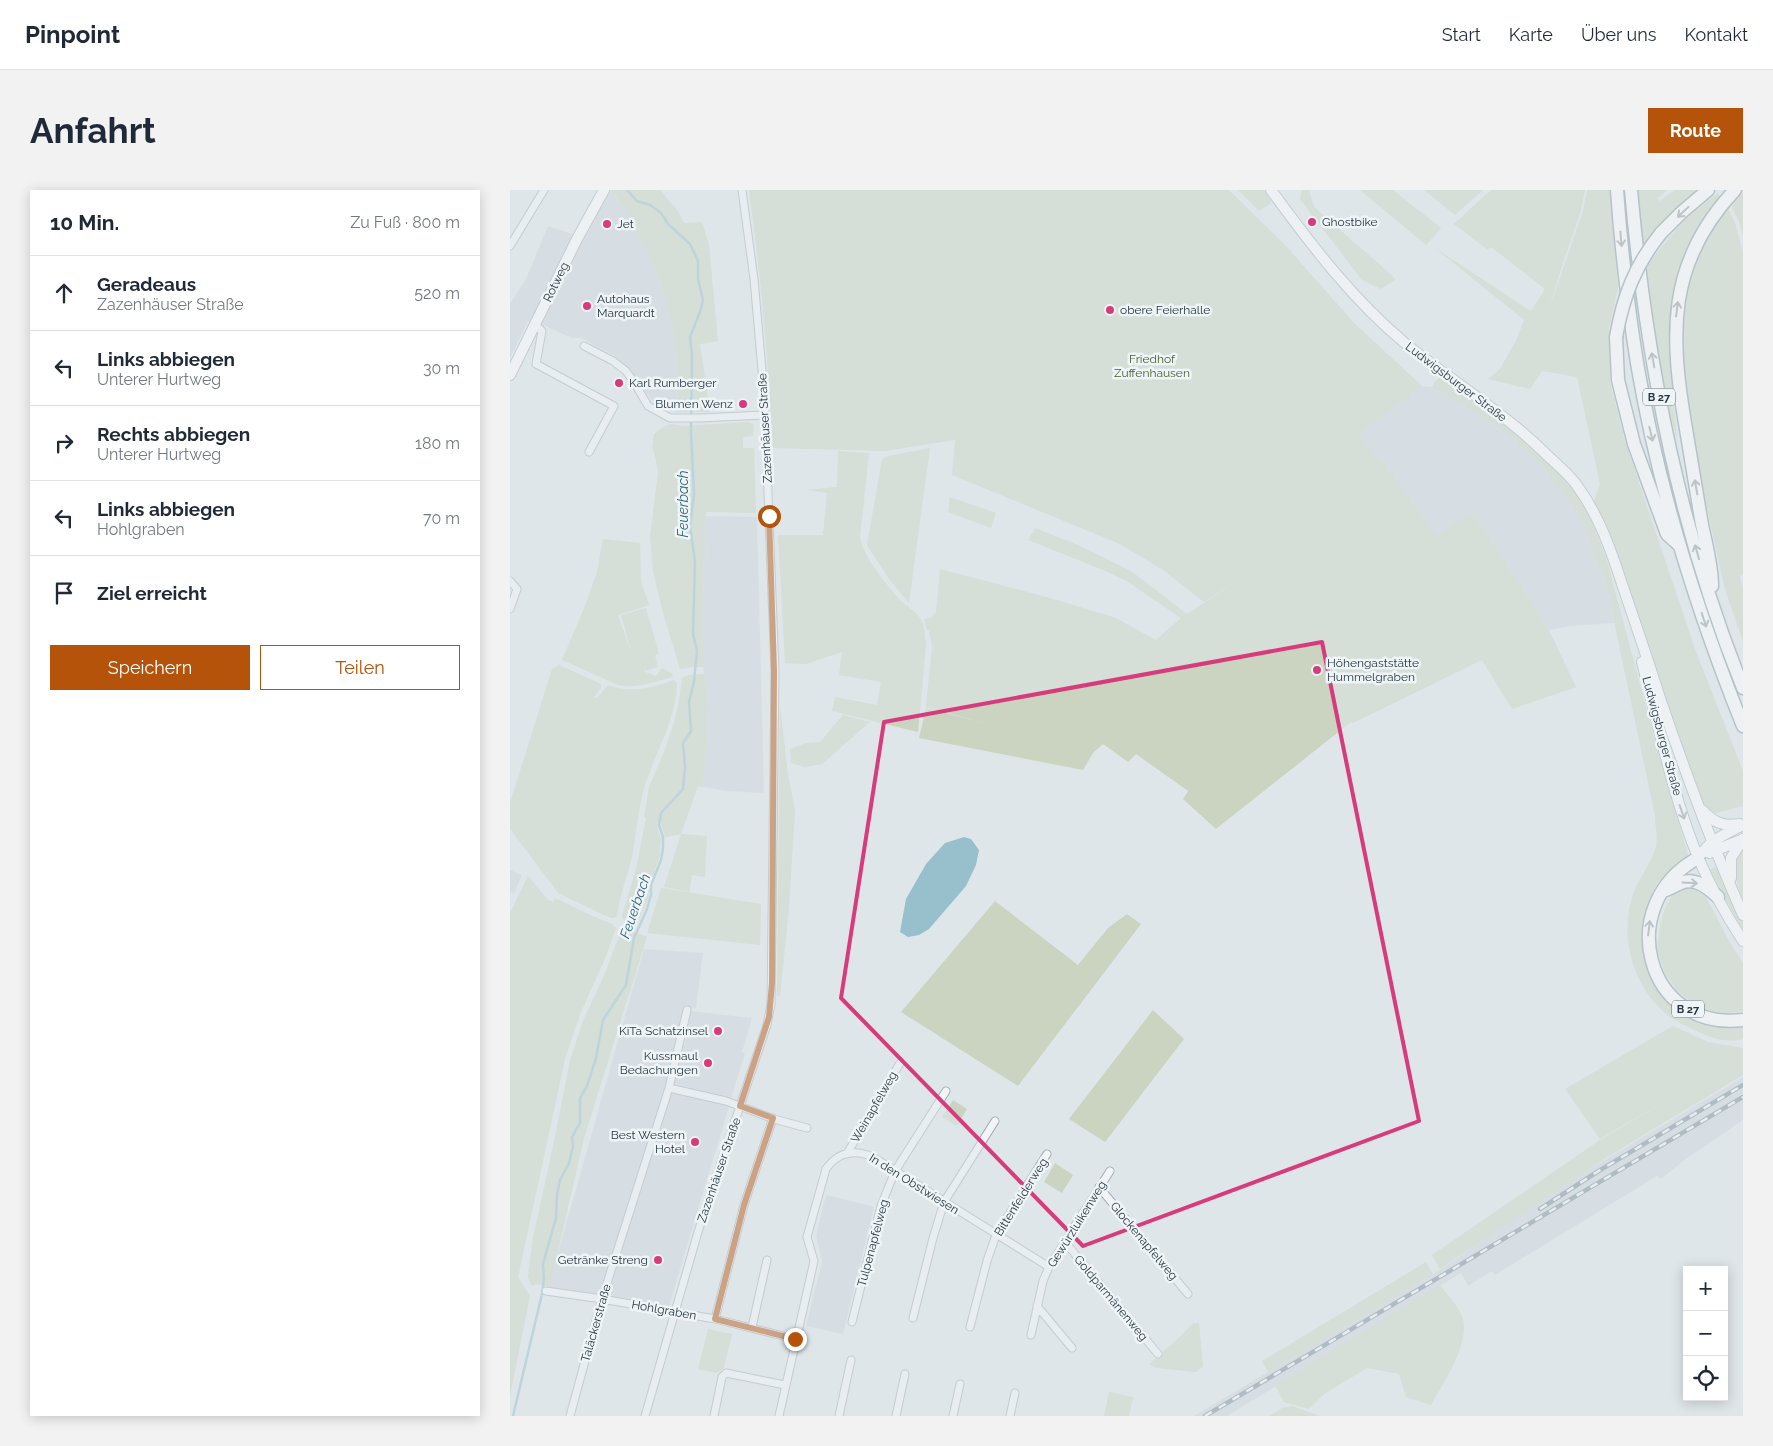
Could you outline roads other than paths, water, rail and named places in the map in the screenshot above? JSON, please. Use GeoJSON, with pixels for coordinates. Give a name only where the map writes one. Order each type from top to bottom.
{"type":"FeatureCollection","features":[{"type":"Feature","properties":{"kind":"highway","name":"B 27"},"geometry":{"type":"LineString","coordinates":[[1617,190],[1622,255],[1637,363],[1654,443],[1680,547],[1706,629],[1743,726]]}},
{"type":"Feature","properties":{"kind":"highway","name":"B 27"},"geometry":{"type":"LineString","coordinates":[[1631,190],[1637,261],[1645,318],[1676,479],[1711,599],[1743,688]]}},
{"type":"Feature","properties":{"kind":"highway"},"geometry":{"type":"LineString","coordinates":[[1711,599],[1712,569],[1702,527],[1682,409],[1675,340],[1678,304],[1686,266],[1696,243],[1715,212],[1735,190]]}},
{"type":"Feature","properties":{"kind":"highway","name":"B 27"},"geometry":{"type":"LineString","coordinates":[[1680,547],[1667,534],[1634,444],[1618,380],[1616,337],[1623,302],[1632,278],[1646,254],[1661,233],[1706,191]]}},
{"type":"Feature","properties":{"kind":"highway","name":"B 27"},"geometry":{"type":"LineString","coordinates":[[1698,858],[1680,870],[1667,882],[1652,913],[1648,940],[1653,965],[1662,984],[1682,1005],[1700,1015],[1716,1020],[1743,1020]]}},
{"type":"Feature","properties":{"kind":"highway"},"geometry":{"type":"LineString","coordinates":[[1661,892],[1671,889],[1680,883],[1691,882],[1704,885],[1718,896]]}},
{"type":"Feature","properties":{"kind":"main road","name":"Rotweg"},"geometry":{"type":"LineString","coordinates":[[510,375],[577,239],[604,190]]}},
{"type":"Feature","properties":{"kind":"main road","name":"Ludwigsburger Straße"},"geometry":{"type":"LineString","coordinates":[[1271,190],[1333,272],[1375,316],[1407,345],[1534,442],[1577,485],[1602,529],[1713,846],[1743,916]]}},
{"type":"Feature","properties":{"kind":"main road","name":"Ludwigsburger Straße"},"geometry":{"type":"LineString","coordinates":[[1622,584],[1679,802],[1698,858],[1743,941]]}},
{"type":"Feature","properties":{"kind":"main road"},"geometry":{"type":"LineString","coordinates":[[1699,806],[1709,817],[1718,823],[1730,825],[1743,824]]}},
{"type":"Feature","properties":{"kind":"main road"},"geometry":{"type":"LineString","coordinates":[[1698,858],[1743,824]]}},
{"type":"Feature","properties":{"kind":"main road"},"geometry":{"type":"LineString","coordinates":[[1713,846],[1743,839]]}},
{"type":"Feature","properties":{"kind":"main road"},"geometry":{"type":"LineString","coordinates":[[1730,886],[1730,858],[1743,839]]}},
{"type":"Feature","properties":{"kind":"street"},"geometry":{"type":"LineString","coordinates":[[510,246],[544,190]]}},
{"type":"Feature","properties":{"kind":"street","name":"Zazenhäuser Straße"},"geometry":{"type":"LineString","coordinates":[[645,1416],[698,1232],[769,1017],[772,983],[774,671],[765,416],[754,279],[742,190]]}},
{"type":"Feature","properties":{"kind":"street"},"geometry":{"type":"LineString","coordinates":[[535,325],[542,331],[536,364],[614,406],[589,452]]}},
{"type":"Feature","properties":{"kind":"street"},"geometry":{"type":"LineString","coordinates":[[584,346],[613,361],[626,371],[648,406],[670,418],[765,416]]}},
{"type":"Feature","properties":{"kind":"street"},"geometry":{"type":"LineString","coordinates":[[510,581],[518,589],[510,609]]}},
{"type":"Feature","properties":{"kind":"street","name":"Taläckerstraße"},"geometry":{"type":"LineString","coordinates":[[570,1416],[602,1299],[669,1088],[688,1010]]}},
{"type":"Feature","properties":{"kind":"street","name":"Weinapfelweg"},"geometry":{"type":"LineString","coordinates":[[848,1152],[900,1063]]}},
{"type":"Feature","properties":{"kind":"street"},"geometry":{"type":"LineString","coordinates":[[669,1088],[726,1101],[807,1128]]}},
{"type":"Feature","properties":{"kind":"street","name":"Tulpenapfelweg"},"geometry":{"type":"LineString","coordinates":[[852,1322],[881,1206],[895,1171],[946,1090]]}},
{"type":"Feature","properties":{"kind":"street"},"geometry":{"type":"LineString","coordinates":[[715,1319],[744,1205],[773,1118]]}},
{"type":"Feature","properties":{"kind":"street"},"geometry":{"type":"LineString","coordinates":[[913,1318],[944,1202],[995,1121]]}},
{"type":"Feature","properties":{"kind":"street"},"geometry":{"type":"LineString","coordinates":[[779,1416],[814,1261],[807,1237],[823,1176],[830,1163],[840,1155],[848,1152]]}},
{"type":"Feature","properties":{"kind":"street","name":"In den Obstwiesen"},"geometry":{"type":"LineString","coordinates":[[848,1152],[865,1154],[895,1171],[1049,1267]]}},
{"type":"Feature","properties":{"kind":"street","name":"Bittenfelderweg"},"geometry":{"type":"LineString","coordinates":[[970,1327],[987,1261],[996,1235],[1047,1154]]}},
{"type":"Feature","properties":{"kind":"street","name":"Gewürzluikenweg"},"geometry":{"type":"LineString","coordinates":[[1031,1335],[1043,1281],[1049,1267],[1110,1171]]}},
{"type":"Feature","properties":{"kind":"street","name":"Glockenapfelweg"},"geometry":{"type":"LineString","coordinates":[[1099,1187],[1188,1294]]}},
{"type":"Feature","properties":{"kind":"street","name":"Goldparmänenweg"},"geometry":{"type":"LineString","coordinates":[[1065,1242],[1158,1354]]}},
{"type":"Feature","properties":{"kind":"street"},"geometry":{"type":"LineString","coordinates":[[752,1327],[767,1260]]}},
{"type":"Feature","properties":{"kind":"street","name":"Hohlgraben"},"geometry":{"type":"LineString","coordinates":[[546,1291],[715,1319],[795,1339]]}},
{"type":"Feature","properties":{"kind":"street"},"geometry":{"type":"LineString","coordinates":[[1037,1306],[1072,1348]]}},
{"type":"Feature","properties":{"kind":"street"},"geometry":{"type":"LineString","coordinates":[[839,1416],[851,1360]]}},
{"type":"Feature","properties":{"kind":"street"},"geometry":{"type":"LineString","coordinates":[[714,1416],[722,1377],[726,1374],[785,1385]]}},
{"type":"Feature","properties":{"kind":"street"},"geometry":{"type":"LineString","coordinates":[[896,1416],[905,1374]]}},
{"type":"Feature","properties":{"kind":"street"},"geometry":{"type":"LineString","coordinates":[[953,1416],[960,1384]]}},
{"type":"Feature","properties":{"kind":"street"},"geometry":{"type":"LineString","coordinates":[[1010,1416],[1015,1393]]}},
{"type":"Feature","properties":{"kind":"water"},"geometry":{"type":"Polygon","coordinates":[[[964,837],[971,839],[979,850],[976,865],[966,886],[929,929],[919,935],[908,937],[900,932],[906,899],[926,864],[945,843],[964,837]]]}},
{"type":"Feature","properties":{"kind":"waterway","name":"Feuerbach"},"geometry":{"type":"LineString","coordinates":[[513,1416],[542,1294],[543,1264],[556,1218],[557,1194],[560,1180],[569,1163],[573,1147],[572,1137],[580,1123],[580,1098],[587,1086],[596,1058],[603,1020],[626,985],[634,938],[647,909],[651,895],[651,885],[661,860],[663,848],[663,837],[659,825],[661,813],[683,789],[685,767],[683,743],[691,731],[689,702],[694,682],[697,650],[693,634],[695,562],[690,526],[694,494],[691,432],[692,355],[690,337],[703,300],[698,279],[698,261],[690,244],[668,224],[661,213],[650,205],[637,201],[627,190]]}},
{"type":"Feature","properties":{"kind":"railway"},"geometry":{"type":"LineString","coordinates":[[1540,1209],[1597,1172],[1743,1085]]}},
{"type":"Feature","properties":{"kind":"railway"},"geometry":{"type":"LineString","coordinates":[[1205,1416],[1743,1097]]}},
{"type":"Feature","properties":{"kind":"place","name":"Ghostbike"},"geometry":{"type":"Point","coordinates":[1312,222]}},
{"type":"Feature","properties":{"kind":"place","name":"Jet"},"geometry":{"type":"Point","coordinates":[607,224]}},
{"type":"Feature","properties":{"kind":"place","name":"Autohaus Marquardt"},"geometry":{"type":"Point","coordinates":[587,306]}},
{"type":"Feature","properties":{"kind":"place","name":"obere Feierhalle"},"geometry":{"type":"Point","coordinates":[1110,310]}},
{"type":"Feature","properties":{"kind":"place","name":"Karl Rumberger"},"geometry":{"type":"Point","coordinates":[619,383]}},
{"type":"Feature","properties":{"kind":"place","name":"Blumen Wenz"},"geometry":{"type":"Point","coordinates":[743,404]}},
{"type":"Feature","properties":{"kind":"place","name":"Höhengaststätte Hummelgraben"},"geometry":{"type":"Point","coordinates":[1317,670]}},
{"type":"Feature","properties":{"kind":"place","name":"KiTa Schatzinsel"},"geometry":{"type":"Point","coordinates":[718,1031]}},
{"type":"Feature","properties":{"kind":"place","name":"Kussmaul Bedachungen"},"geometry":{"type":"Point","coordinates":[708,1063]}},
{"type":"Feature","properties":{"kind":"place","name":"Best Western Hotel"},"geometry":{"type":"Point","coordinates":[695,1142]}},
{"type":"Feature","properties":{"kind":"place","name":"Getränke Streng"},"geometry":{"type":"Point","coordinates":[658,1260]}},
{"type":"Feature","properties":{"kind":"park label","name":"Friedhof Zuffenhausen"},"geometry":{"type":"Point","coordinates":[1152,366]}}]}
